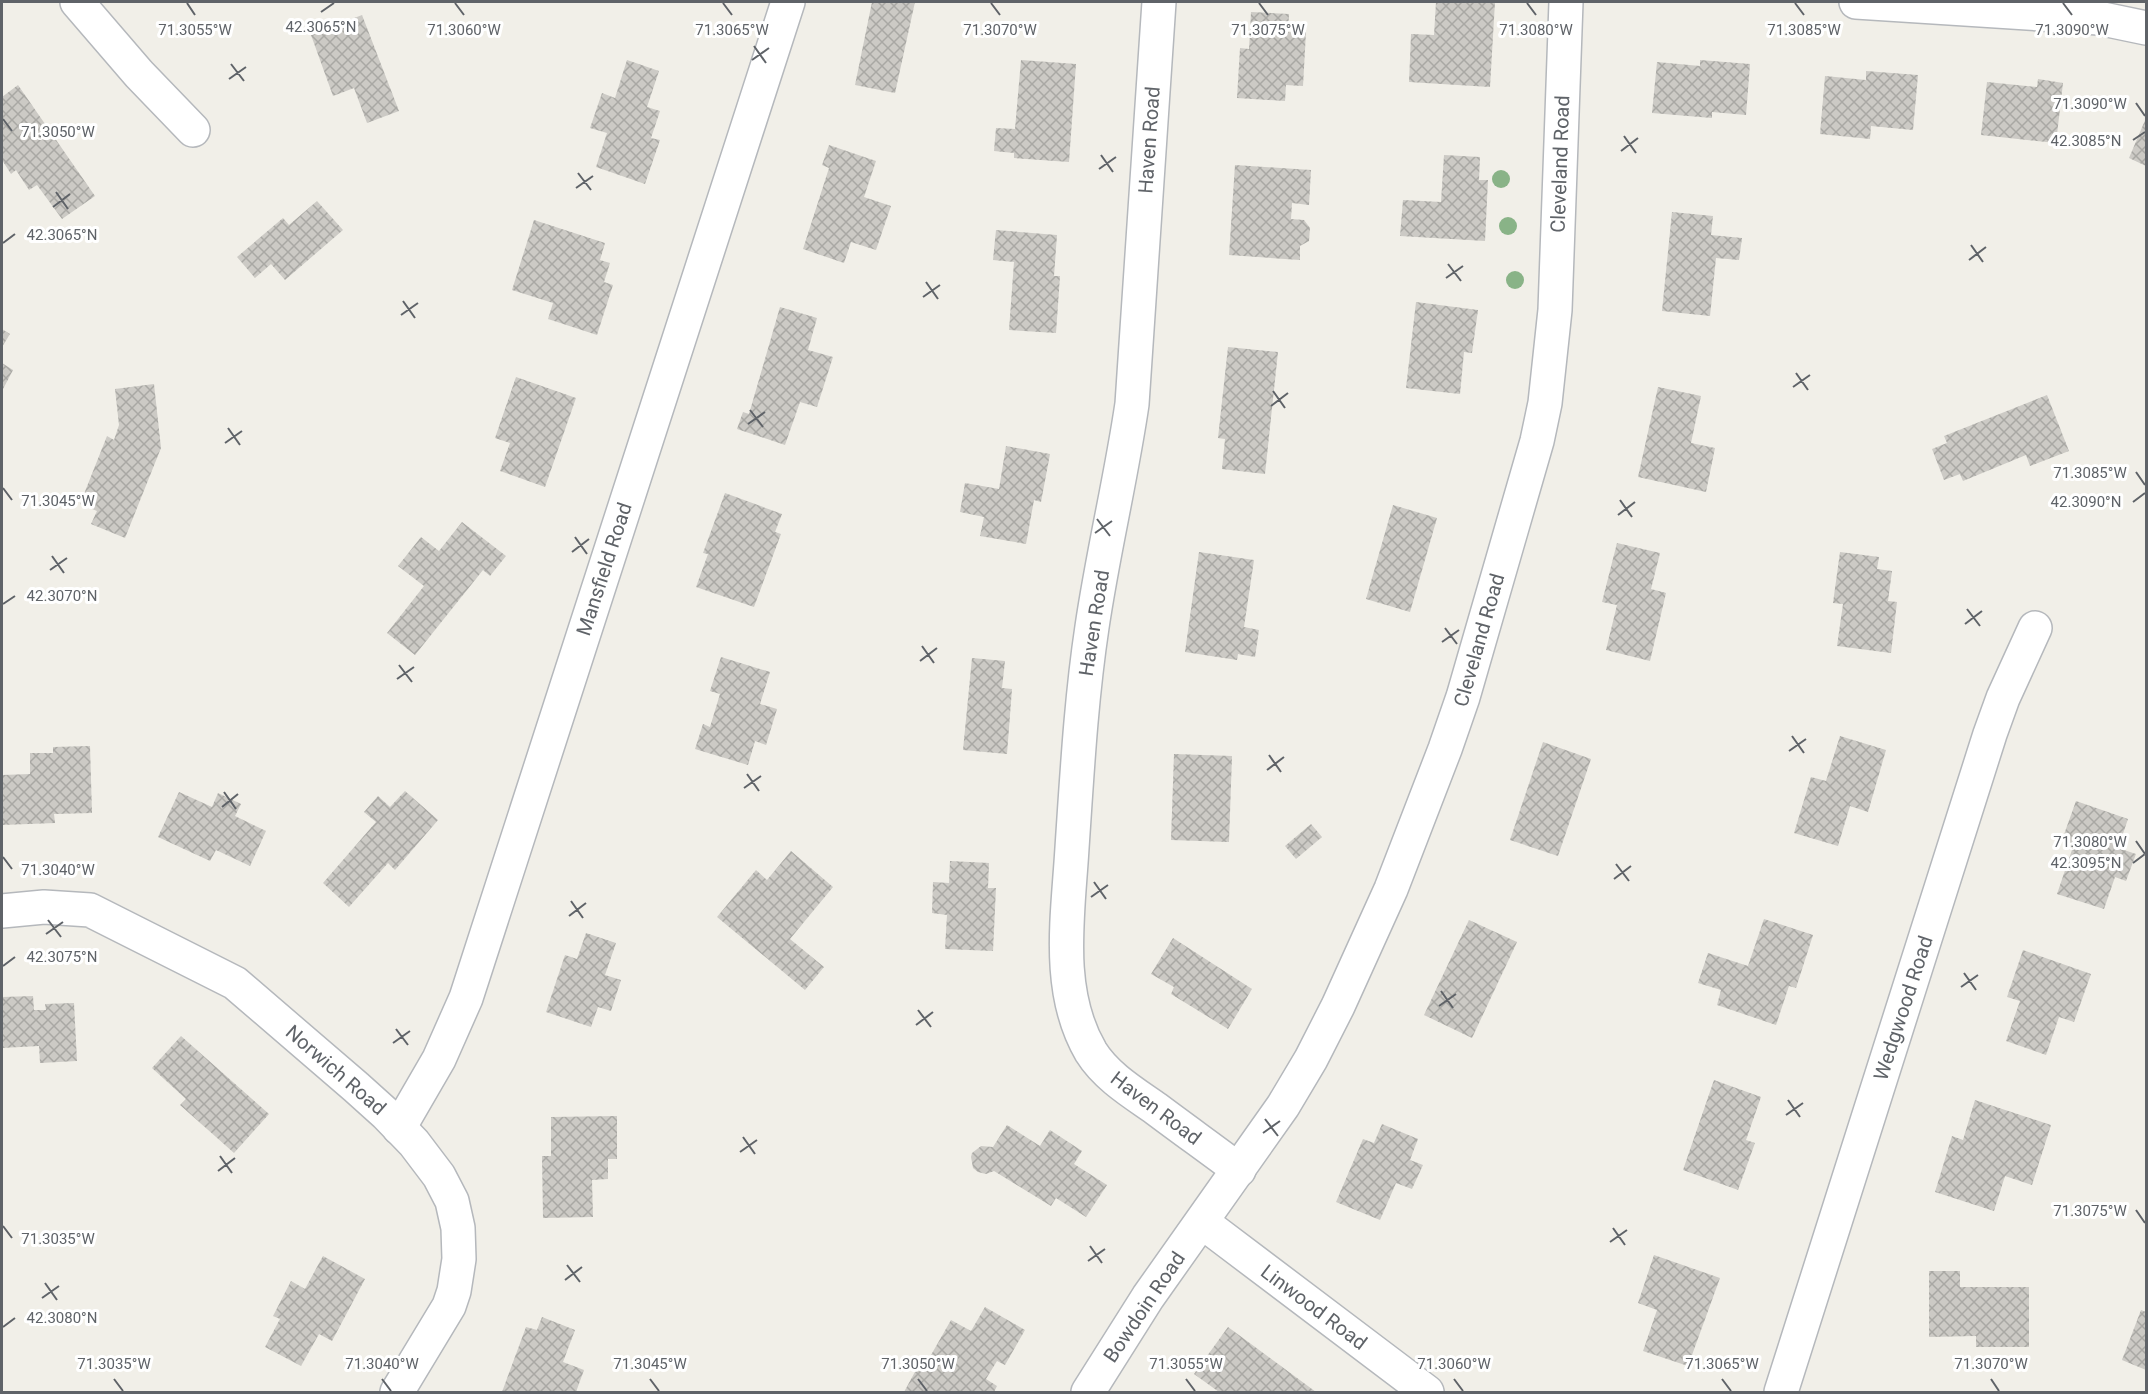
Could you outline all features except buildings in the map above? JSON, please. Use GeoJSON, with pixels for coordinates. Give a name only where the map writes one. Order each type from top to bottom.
{"type":"FeatureCollection","features":[{"type":"Feature","properties":{"kind":"street"},"geometry":{"type":"LineString","coordinates":[[77,2],[139,74],[193,129]]}},
{"type":"Feature","properties":{"kind":"street","name":"Mansfield Road"},"geometry":{"type":"LineString","coordinates":[[399,1128],[439,1059],[466,998],[788,2]]}},
{"type":"Feature","properties":{"kind":"street","name":"Haven Road"},"geometry":{"type":"LineString","coordinates":[[1159,2],[1132,404],[1097,592],[1087,663],[1067,932],[1067,971],[1072,1009],[1098,1063],[1118,1081],[1239,1170]]}},
{"type":"Feature","properties":{"kind":"street","name":"Cleveland Road"},"geometry":{"type":"LineString","coordinates":[[1202,1222],[1283,1106],[1311,1059],[1338,1006],[1391,889],[1455,722],[1537,441],[1548,384],[1555,310],[1566,2]]}},
{"type":"Feature","properties":{"kind":"street"},"geometry":{"type":"LineString","coordinates":[[1856,2],[2098,18],[2146,28]]}},
{"type":"Feature","properties":{"kind":"street","name":"Wedgwood Road"},"geometry":{"type":"LineString","coordinates":[[1781,1392],[1990,734],[2003,698],[2035,628]]}},
{"type":"Feature","properties":{"kind":"street","name":"Norwich Road"},"geometry":{"type":"LineString","coordinates":[[2,911],[44,907],[90,910],[235,983],[356,1087],[399,1128],[439,1176],[450,1195],[458,1228],[459,1259],[454,1291],[449,1306],[397,1392]]}},
{"type":"Feature","properties":{"kind":"street","name":"Bowdoin Road"},"geometry":{"type":"LineString","coordinates":[[1088,1392],[1148,1297],[1202,1222]]}},
{"type":"Feature","properties":{"kind":"street","name":"Linwood Road"},"geometry":{"type":"LineString","coordinates":[[1202,1222],[1427,1392]]}}]}
